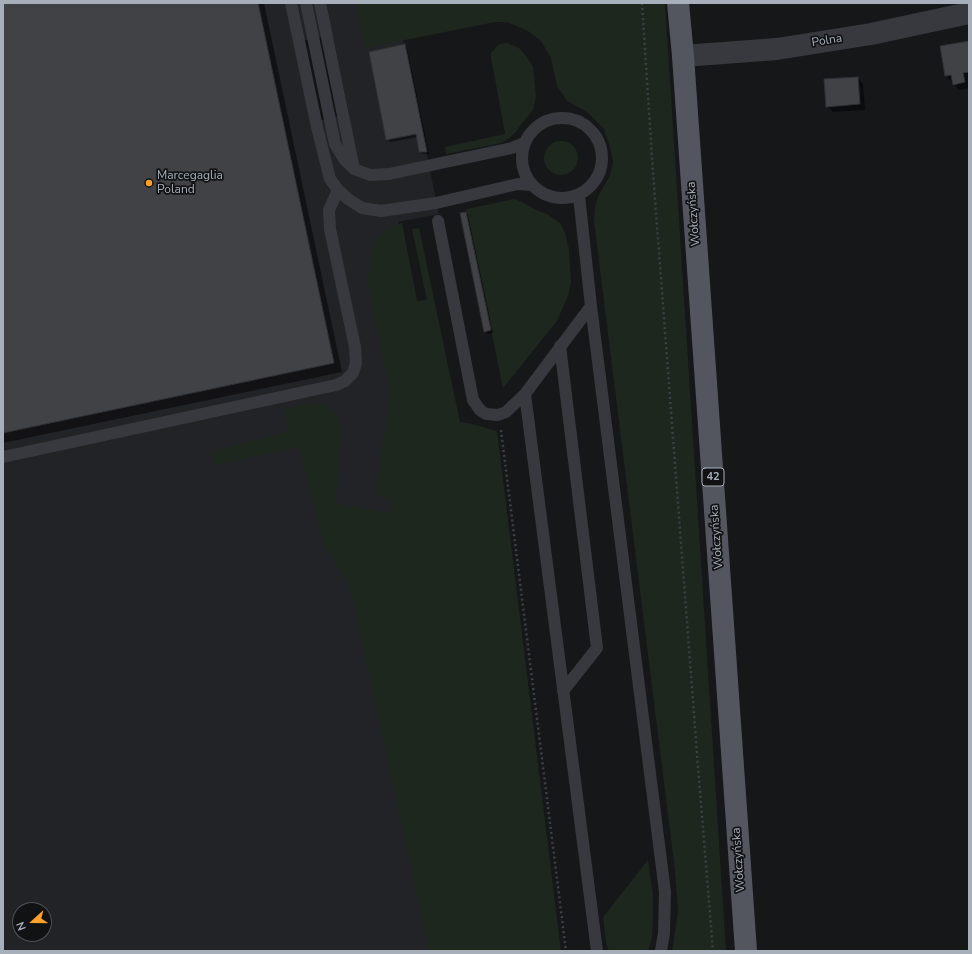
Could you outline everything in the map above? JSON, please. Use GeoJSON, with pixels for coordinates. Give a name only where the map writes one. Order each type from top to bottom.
{"type":"FeatureCollection","features":[{"type":"Feature","properties":{"kind":"main road","name":"Wołczyńska"},"geometry":{"type":"LineString","coordinates":[[678,3],[746,951]]}},
{"type":"Feature","properties":{"kind":"street","name":"Polna"},"geometry":{"type":"LineString","coordinates":[[683,56],[777,49],[871,34],[969,12]]}},
{"type":"Feature","properties":{"kind":"lane"},"geometry":{"type":"LineString","coordinates":[[291,3],[317,127],[330,178],[338,190],[348,199],[362,208],[382,211],[436,203],[518,184],[532,185]]}},
{"type":"Feature","properties":{"kind":"lane"},"geometry":{"type":"LineString","coordinates":[[306,3],[335,144],[344,159],[354,168],[370,175],[380,175],[428,167],[512,148],[524,143]]}},
{"type":"Feature","properties":{"kind":"lane"},"geometry":{"type":"LineString","coordinates":[[320,3],[354,168]]}},
{"type":"Feature","properties":{"kind":"lane"},"geometry":{"type":"LineString","coordinates":[[572,118],[584,124],[594,133],[600,144],[602,156],[601,169],[595,181],[579,196],[563,199],[552,197],[541,193],[525,176],[521,154],[524,143],[529,133],[538,125],[548,120],[572,118]]}},
{"type":"Feature","properties":{"kind":"lane"},"geometry":{"type":"LineString","coordinates":[[3,457],[336,385],[345,381],[353,373],[356,363],[355,347],[330,229],[329,210],[338,190]]}},
{"type":"Feature","properties":{"kind":"lane"},"geometry":{"type":"LineString","coordinates":[[579,196],[591,306],[665,892],[664,933],[661,951]]}},
{"type":"Feature","properties":{"kind":"lane"},"geometry":{"type":"LineString","coordinates":[[438,221],[473,400],[480,410],[486,414],[498,415],[506,412],[525,394],[591,306]]}},
{"type":"Feature","properties":{"kind":"lane"},"geometry":{"type":"LineString","coordinates":[[560,346],[597,648],[563,691]]}},
{"type":"Feature","properties":{"kind":"lane"},"geometry":{"type":"LineString","coordinates":[[525,394],[597,951]]}},
{"type":"Feature","properties":{"kind":"path"},"geometry":{"type":"LineString","coordinates":[[642,3],[655,197],[713,951]]}},
{"type":"Feature","properties":{"kind":"path"},"geometry":{"type":"LineString","coordinates":[[498,415],[566,951]]}},
{"type":"Feature","properties":{"kind":"shaded area","name":"Marcegaglia Poland"},"geometry":{"type":"Polygon","coordinates":[[[3,3],[400,3],[400,26],[439,214],[398,222],[420,324],[452,951],[3,951],[3,3]]]}},
{"type":"Feature","properties":{"kind":"shaded area"},"geometry":{"type":"Polygon","coordinates":[[[355,3],[665,3],[726,951],[672,951],[678,912],[675,871],[594,221],[595,207],[598,197],[610,175],[613,161],[604,129],[587,112],[567,101],[557,86],[551,58],[541,41],[528,31],[507,22],[495,22],[365,48],[355,3]]]}},
{"type":"Feature","properties":{"kind":"shaded area"},"geometry":{"type":"Polygon","coordinates":[[[507,43],[519,48],[533,67],[536,97],[533,110],[516,132],[501,143],[446,154],[445,147],[505,134],[491,53],[499,44],[507,43]]]}},
{"type":"Feature","properties":{"kind":"shaded area"},"geometry":{"type":"Polygon","coordinates":[[[561,141],[573,146],[578,158],[573,170],[561,175],[549,170],[544,158],[549,146],[561,141]]]}},
{"type":"Feature","properties":{"kind":"shaded area"},"geometry":{"type":"Polygon","coordinates":[[[515,199],[547,214],[560,223],[565,233],[569,249],[571,282],[569,293],[557,321],[503,388],[466,209],[515,199]]]}},
{"type":"Feature","properties":{"kind":"shaded area"},"geometry":{"type":"Polygon","coordinates":[[[402,223],[417,301],[427,300],[412,229],[419,228],[460,422],[497,431],[561,951],[429,951],[349,584],[324,546],[299,447],[214,465],[213,451],[289,432],[284,410],[305,404],[321,404],[333,410],[340,420],[342,431],[335,503],[390,513],[392,499],[375,494],[390,393],[367,282],[371,251],[376,240],[386,229],[402,223]]]}},
{"type":"Feature","properties":{"kind":"shaded area"},"geometry":{"type":"Polygon","coordinates":[[[648,860],[653,895],[653,916],[652,939],[648,951],[611,951],[608,949],[606,942],[603,917],[648,860]]]}},
{"type":"Feature","properties":{"kind":"building","name":"Marcegaglia Poland"},"geometry":{"type":"Polygon","coordinates":[[[3,3],[258,3],[334,363],[3,433],[3,3]]]}},
{"type":"Feature","properties":{"kind":"building"},"geometry":{"type":"Polygon","coordinates":[[[969,41],[969,72],[963,73],[965,82],[953,85],[951,75],[945,76],[940,46],[969,41]]]}},
{"type":"Feature","properties":{"kind":"building"},"geometry":{"type":"Polygon","coordinates":[[[405,44],[427,152],[419,152],[416,134],[386,140],[369,52],[405,44]]]}},
{"type":"Feature","properties":{"kind":"building"},"geometry":{"type":"Polygon","coordinates":[[[858,77],[860,104],[826,107],[824,79],[858,77]]]}},
{"type":"Feature","properties":{"kind":"building"},"geometry":{"type":"Polygon","coordinates":[[[466,212],[491,330],[484,332],[460,213],[466,212]]]}},
{"type":"Feature","properties":{"kind":"place","name":"Marcegaglia Poland"},"geometry":{"type":"Point","coordinates":[149,183]}}]}
